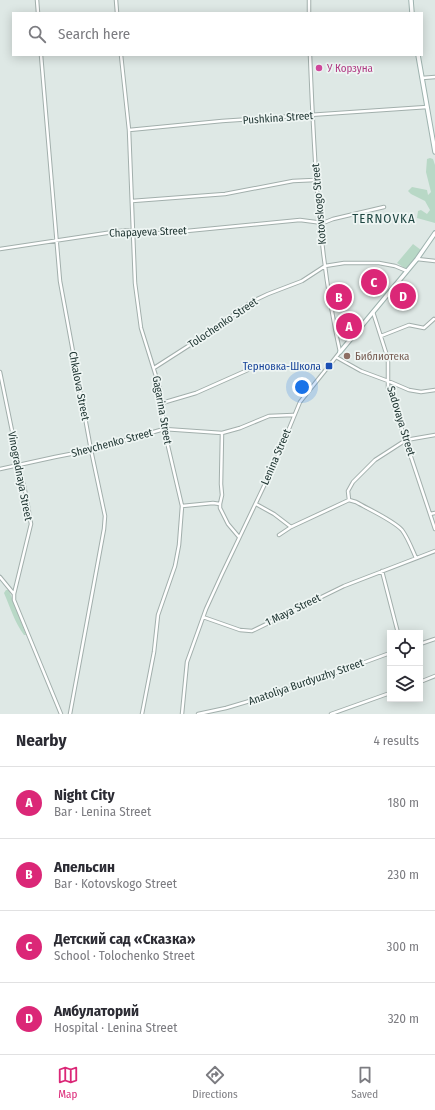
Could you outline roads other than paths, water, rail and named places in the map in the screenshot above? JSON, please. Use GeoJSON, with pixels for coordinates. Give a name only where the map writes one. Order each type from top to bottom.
{"type":"FeatureCollection","features":[{"type":"Feature","properties":{"kind":"street"},"geometry":{"type":"LineString","coordinates":[[37,0],[38,12]]}},
{"type":"Feature","properties":{"kind":"street"},"geometry":{"type":"LineString","coordinates":[[116,0],[117,12]]}},
{"type":"Feature","properties":{"kind":"street"},"geometry":{"type":"LineString","coordinates":[[309,0],[309,12]]}},
{"type":"Feature","properties":{"kind":"street"},"geometry":{"type":"LineString","coordinates":[[410,0],[412,12]]}},
{"type":"Feature","properties":{"kind":"street","name":"Chkalova Street"},"geometry":{"type":"LineString","coordinates":[[41,56],[60,281],[91,450],[105,516],[105,523],[70,714]]}},
{"type":"Feature","properties":{"kind":"street","name":"Gagarina Street"},"geometry":{"type":"LineString","coordinates":[[121,56],[129,130],[135,282],[141,328],[160,389],[164,429],[182,506],[180,539],[175,566],[158,615],[154,652],[142,714]]}},
{"type":"Feature","properties":{"kind":"street","name":"Kotovskogo Street"},"geometry":{"type":"LineString","coordinates":[[310,56],[312,115],[320,223],[332,315],[340,352]]}},
{"type":"Feature","properties":{"kind":"street"},"geometry":{"type":"LineString","coordinates":[[418,56],[435,152]]}},
{"type":"Feature","properties":{"kind":"street"},"geometry":{"type":"LineString","coordinates":[[422,78],[435,77]]}},
{"type":"Feature","properties":{"kind":"street","name":"Pushkina Street"},"geometry":{"type":"LineString","coordinates":[[129,130],[427,107]]}},
{"type":"Feature","properties":{"kind":"street"},"geometry":{"type":"LineString","coordinates":[[132,201],[225,194],[293,181],[316,180]]}},
{"type":"Feature","properties":{"kind":"street"},"geometry":{"type":"LineString","coordinates":[[320,223],[384,207]]}},
{"type":"Feature","properties":{"kind":"street","name":"Chapayeva Street"},"geometry":{"type":"LineString","coordinates":[[0,249],[120,230],[133,231],[139,234],[166,233],[300,220],[316,221],[320,223]]}},
{"type":"Feature","properties":{"kind":"street","name":"Lenina Street"},"geometry":{"type":"LineString","coordinates":[[182,714],[187,662],[203,617],[239,537],[274,465],[304,396],[417,259],[435,233]]}},
{"type":"Feature","properties":{"kind":"street"},"geometry":{"type":"LineString","coordinates":[[417,259],[435,261]]}},
{"type":"Feature","properties":{"kind":"street","name":"Tolochenko Street"},"geometry":{"type":"LineString","coordinates":[[154,368],[221,325],[253,301],[302,281],[325,266],[344,263],[378,263],[395,266],[407,271]]}},
{"type":"Feature","properties":{"kind":"street","name":"Sadovaya Street"},"geometry":{"type":"LineString","coordinates":[[374,312],[388,359],[388,388],[435,529]]}},
{"type":"Feature","properties":{"kind":"street"},"geometry":{"type":"LineString","coordinates":[[381,336],[409,325],[424,328],[434,318]]}},
{"type":"Feature","properties":{"kind":"street"},"geometry":{"type":"LineString","coordinates":[[336,357],[361,371],[415,392],[435,390]]}},
{"type":"Feature","properties":{"kind":"street"},"geometry":{"type":"LineString","coordinates":[[162,403],[196,393],[256,367],[283,365]]}},
{"type":"Feature","properties":{"kind":"street","name":"Vinogradnaya Street"},"geometry":{"type":"LineString","coordinates":[[0,372],[26,495],[30,524],[15,587],[14,600],[61,714]]}},
{"type":"Feature","properties":{"kind":"street","name":"Shevchenko Street"},"geometry":{"type":"LineString","coordinates":[[0,470],[91,450],[164,429],[222,433],[240,428],[269,416],[294,416]]}},
{"type":"Feature","properties":{"kind":"street"},"geometry":{"type":"LineString","coordinates":[[222,433],[222,495],[220,504],[223,516],[239,537]]}},
{"type":"Feature","properties":{"kind":"street"},"geometry":{"type":"LineString","coordinates":[[349,500],[348,491],[353,482],[375,460],[406,440],[435,435]]}},
{"type":"Feature","properties":{"kind":"street"},"geometry":{"type":"LineString","coordinates":[[279,535],[291,527],[349,500],[356,502],[402,530],[416,558]]}},
{"type":"Feature","properties":{"kind":"street"},"geometry":{"type":"LineString","coordinates":[[182,506],[212,503],[220,504]]}},
{"type":"Feature","properties":{"kind":"street"},"geometry":{"type":"LineString","coordinates":[[256,504],[274,514],[291,527]]}},
{"type":"Feature","properties":{"kind":"street"},"geometry":{"type":"LineString","coordinates":[[430,514],[435,513]]}},
{"type":"Feature","properties":{"kind":"street","name":"1 Maya Street"},"geometry":{"type":"LineString","coordinates":[[203,617],[240,630],[252,631],[338,589],[435,551]]}},
{"type":"Feature","properties":{"kind":"street"},"geometry":{"type":"LineString","coordinates":[[382,571],[397,630]]}},
{"type":"Feature","properties":{"kind":"street"},"geometry":{"type":"LineString","coordinates":[[0,577],[14,594]]}},
{"type":"Feature","properties":{"kind":"street"},"geometry":{"type":"LineString","coordinates":[[10,590],[15,587]]}},
{"type":"Feature","properties":{"kind":"street"},"geometry":{"type":"LineString","coordinates":[[423,643],[435,639]]}},
{"type":"Feature","properties":{"kind":"street","name":"Anatoliya Burdyuzhy Street"},"geometry":{"type":"LineString","coordinates":[[198,714],[226,708],[300,686],[387,654]]}},
{"type":"Feature","properties":{"kind":"street"},"geometry":{"type":"LineString","coordinates":[[423,681],[435,676]]}},
{"type":"Feature","properties":{"kind":"street"},"geometry":{"type":"LineString","coordinates":[[331,714],[387,694]]}},
{"type":"Feature","properties":{"kind":"place","name":"У Корзуна"},"geometry":{"type":"Point","coordinates":[319,68]}},
{"type":"Feature","properties":{"kind":"place","name":"Детский сад «Сказка»"},"geometry":{"type":"Point","coordinates":[374,282]}},
{"type":"Feature","properties":{"kind":"place","name":"Амбулаторий"},"geometry":{"type":"Point","coordinates":[403,296]}},
{"type":"Feature","properties":{"kind":"place","name":"Апельсин"},"geometry":{"type":"Point","coordinates":[339,297]}},
{"type":"Feature","properties":{"kind":"place","name":"Night City"},"geometry":{"type":"Point","coordinates":[349,326]}},
{"type":"Feature","properties":{"kind":"place","name":"Библиотека"},"geometry":{"type":"Point","coordinates":[347,356]}},
{"type":"Feature","properties":{"kind":"place","name":"Терновка-Школа"},"geometry":{"type":"Point","coordinates":[329,366]}},
{"type":"Feature","properties":{"kind":"district","name":"TERNOVKA"},"geometry":{"type":"Point","coordinates":[384,218]}}]}
